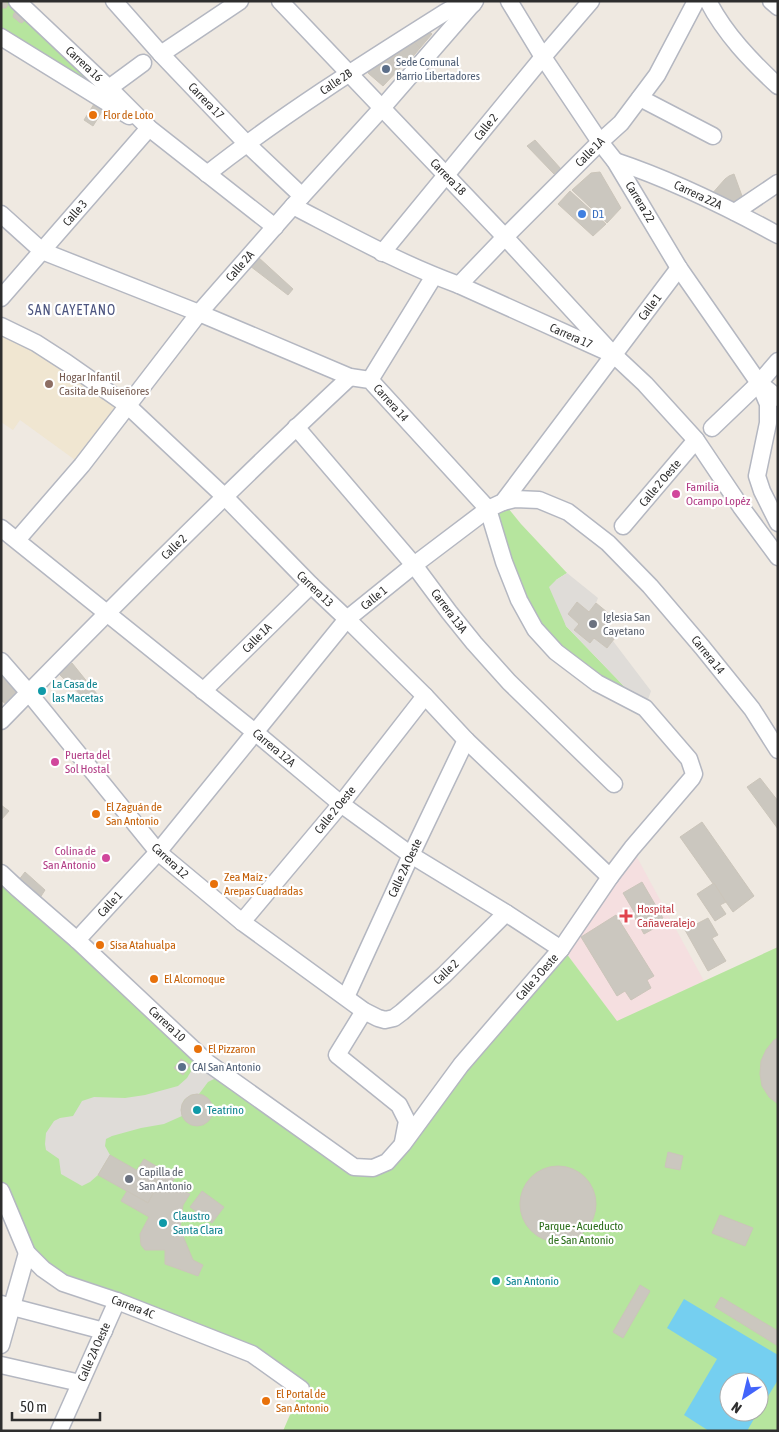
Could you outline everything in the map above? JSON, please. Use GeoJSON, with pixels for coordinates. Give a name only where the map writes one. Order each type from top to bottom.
{"type":"FeatureCollection","features":[{"type":"Feature","properties":{"kind":"street","name":"Carrera 17"},"geometry":{"type":"LineString","coordinates":[[114,1],[161,54],[246,143],[297,201],[382,253],[459,285],[614,355],[645,384],[696,440],[741,508],[778,557]]}},
{"type":"Feature","properties":{"kind":"street"},"geometry":{"type":"LineString","coordinates":[[161,54],[240,1]]}},
{"type":"Feature","properties":{"kind":"street","name":"Carrera 18"},"geometry":{"type":"LineString","coordinates":[[280,1],[505,237],[614,355]]}},
{"type":"Feature","properties":{"kind":"street","name":"Carrera 22"},"geometry":{"type":"LineString","coordinates":[[509,1],[543,57],[600,142],[615,161],[679,268],[759,383],[778,398]]}},
{"type":"Feature","properties":{"kind":"street","name":"Calle 2"},"geometry":{"type":"LineString","coordinates":[[382,253],[591,1]]}},
{"type":"Feature","properties":{"kind":"street","name":"Calle 1A"},"geometry":{"type":"LineString","coordinates":[[459,285],[621,123],[657,75],[696,1]]}},
{"type":"Feature","properties":{"kind":"street"},"geometry":{"type":"LineString","coordinates":[[708,1],[716,18],[733,40],[778,86]]}},
{"type":"Feature","properties":{"kind":"street"},"geometry":{"type":"LineString","coordinates":[[771,1],[778,7]]}},
{"type":"Feature","properties":{"kind":"street","name":"Calle 2B"},"geometry":{"type":"LineString","coordinates":[[207,174],[246,143],[348,74],[458,5],[474,2]]}},
{"type":"Feature","properties":{"kind":"street","name":"Calle 2A"},"geometry":{"type":"LineString","coordinates":[[17,540],[82,465],[199,313],[474,2]]}},
{"type":"Feature","properties":{"kind":"street","name":"Carrera 16"},"geometry":{"type":"LineString","coordinates":[[24,3],[148,128]]}},
{"type":"Feature","properties":{"kind":"street","name":"Carrera 16"},"geometry":{"type":"LineString","coordinates":[[1,37],[148,128],[275,227]]}},
{"type":"Feature","properties":{"kind":"street"},"geometry":{"type":"LineString","coordinates":[[109,88],[143,64]]}},
{"type":"Feature","properties":{"kind":"street"},"geometry":{"type":"LineString","coordinates":[[640,98],[713,136]]}},
{"type":"Feature","properties":{"kind":"street","name":"Calle 3"},"geometry":{"type":"LineString","coordinates":[[1,298],[148,128]]}},
{"type":"Feature","properties":{"kind":"street","name":"Carrera 22A"},"geometry":{"type":"LineString","coordinates":[[615,161],[650,173],[735,212],[778,235]]}},
{"type":"Feature","properties":{"kind":"street"},"geometry":{"type":"LineString","coordinates":[[735,212],[778,183]]}},
{"type":"Feature","properties":{"kind":"street","name":"Carrera 14"},"geometry":{"type":"LineString","coordinates":[[1,214],[42,252],[199,313],[350,377],[370,380],[488,509],[504,562],[519,600],[535,629],[556,652],[597,683],[644,708],[689,759],[694,770],[692,778]]}},
{"type":"Feature","properties":{"kind":"street","name":"Calle 1"},"geometry":{"type":"LineString","coordinates":[[77,940],[158,852],[347,619],[488,509],[503,502],[679,268]]}},
{"type":"Feature","properties":{"kind":"street"},"geometry":{"type":"LineString","coordinates":[[370,380],[434,276]]}},
{"type":"Feature","properties":{"kind":"street","name":"Carrera 13"},"geometry":{"type":"LineString","coordinates":[[2,327],[36,343],[127,405],[225,497],[311,585],[425,696],[466,740],[610,877]]}},
{"type":"Feature","properties":{"kind":"street"},"geometry":{"type":"LineString","coordinates":[[712,428],[778,362]]}},
{"type":"Feature","properties":{"kind":"street","name":"Calle 2"},"geometry":{"type":"LineString","coordinates":[[1,722],[107,612],[296,427],[350,377]]}},
{"type":"Feature","properties":{"kind":"street"},"geometry":{"type":"LineString","coordinates":[[759,383],[768,404],[768,423],[757,476],[778,523]]}},
{"type":"Feature","properties":{"kind":"street","name":"Carrera 13A"},"geometry":{"type":"LineString","coordinates":[[296,427],[414,565],[474,644],[509,682],[614,784]]}},
{"type":"Feature","properties":{"kind":"street","name":"Calle 2 Oeste"},"geometry":{"type":"LineString","coordinates":[[623,526],[696,440]]}},
{"type":"Feature","properties":{"kind":"street","name":"Carrera 14"},"geometry":{"type":"LineString","coordinates":[[503,502],[515,499],[539,500],[568,512],[608,543],[650,586],[702,647],[752,709],[778,750]]}},
{"type":"Feature","properties":{"kind":"street","name":"Carrera 12A"},"geometry":{"type":"LineString","coordinates":[[1,528],[107,612],[341,804],[410,855],[561,949]]}},
{"type":"Feature","properties":{"kind":"street","name":"Calle 1A"},"geometry":{"type":"LineString","coordinates":[[203,691],[311,585]]}},
{"type":"Feature","properties":{"kind":"street","name":"Carrera 12"},"geometry":{"type":"LineString","coordinates":[[1,661],[158,852],[242,922],[371,1015]]}},
{"type":"Feature","properties":{"kind":"street","name":"Calle 2 Oeste"},"geometry":{"type":"LineString","coordinates":[[242,922],[341,804],[425,696]]}},
{"type":"Feature","properties":{"kind":"street","name":"Calle 2A Oeste"},"geometry":{"type":"LineString","coordinates":[[346,997],[410,855],[466,740]]}},
{"type":"Feature","properties":{"kind":"street","name":"Calle 3 Oeste"},"geometry":{"type":"LineString","coordinates":[[374,1168],[387,1162],[403,1144],[462,1065],[561,949],[632,848],[692,778]]}},
{"type":"Feature","properties":{"kind":"street","name":"Carrera 10"},"geometry":{"type":"LineString","coordinates":[[1,873],[77,940],[208,1063],[354,1167],[374,1168]]}},
{"type":"Feature","properties":{"kind":"street","name":"Calle 2"},"geometry":{"type":"LineString","coordinates":[[371,1015],[385,1020],[394,1018],[416,1001],[506,913]]}},
{"type":"Feature","properties":{"kind":"street"},"geometry":{"type":"LineString","coordinates":[[371,1015],[337,1055],[399,1105],[407,1121],[403,1144]]}},
{"type":"Feature","properties":{"kind":"street","name":"Carrera 4C"},"geometry":{"type":"LineString","coordinates":[[1,1191],[27,1253],[43,1269],[63,1283],[117,1301],[252,1354],[301,1389]]}},
{"type":"Feature","properties":{"kind":"street"},"geometry":{"type":"LineString","coordinates":[[1,1345],[7,1306],[27,1253]]}},
{"type":"Feature","properties":{"kind":"street","name":"Calle 2A Oeste"},"geometry":{"type":"LineString","coordinates":[[58,1431],[117,1301]]}},
{"type":"Feature","properties":{"kind":"street"},"geometry":{"type":"LineString","coordinates":[[7,1306],[104,1331]]}},
{"type":"Feature","properties":{"kind":"street"},"geometry":{"type":"LineString","coordinates":[[1,1365],[80,1382]]}},
{"type":"Feature","properties":{"kind":"shaded area","name":"Hogar Infantil Casita de Ruiseñores"},"geometry":{"type":"Polygon","coordinates":[[[1,329],[127,405],[82,465],[20,420],[13,430],[1,422],[1,329]]]}},
{"type":"Feature","properties":{"kind":"shaded area"},"geometry":{"type":"Polygon","coordinates":[[[567,573],[598,598],[589,612],[577,602],[568,614],[579,624],[574,630],[590,643],[594,638],[607,648],[613,641],[651,691],[645,708],[566,626],[549,587],[567,573]]]}},
{"type":"Feature","properties":{"kind":"shaded area","name":"Hospital Cañaveralejo"},"geometry":{"type":"Polygon","coordinates":[[[632,848],[704,981],[617,1022],[566,953],[632,848]]]}},
{"type":"Feature","properties":{"kind":"shaded area"},"geometry":{"type":"Polygon","coordinates":[[[198,1054],[224,1074],[208,1082],[199,1094],[191,1095],[184,1100],[181,1108],[182,1116],[164,1124],[141,1128],[106,1139],[105,1146],[110,1155],[98,1175],[82,1186],[61,1174],[59,1159],[46,1150],[45,1144],[46,1133],[54,1121],[73,1116],[82,1101],[94,1097],[125,1098],[178,1086],[187,1078],[198,1054]]]}},
{"type":"Feature","properties":{"kind":"green space"},"geometry":{"type":"Polygon","coordinates":[[[1,1],[17,1],[109,88],[105,102],[1,37],[1,1]]]}},
{"type":"Feature","properties":{"kind":"green space"},"geometry":{"type":"Polygon","coordinates":[[[503,502],[567,573],[556,580],[566,626],[645,708],[535,629],[488,509],[503,502]]]}},
{"type":"Feature","properties":{"kind":"green space","name":"Parque - Acueducto de San Antonio"},"geometry":{"type":"Polygon","coordinates":[[[1,873],[208,1063],[354,1167],[373,1168],[566,953],[617,1021],[778,947],[778,1431],[283,1431],[301,1389],[252,1354],[43,1269],[1,1191],[1,873]]]}},
{"type":"Feature","properties":{"kind":"water"},"geometry":{"type":"Polygon","coordinates":[[[684,1299],[778,1355],[778,1380],[769,1395],[769,1372],[719,1372],[719,1422],[752,1422],[747,1431],[709,1431],[684,1415],[717,1359],[667,1328],[684,1299]]]}},
{"type":"Feature","properties":{"kind":"building"},"geometry":{"type":"Polygon","coordinates":[[[1,1],[6,2],[8,5],[6,8],[2,8],[1,1]]]}},
{"type":"Feature","properties":{"kind":"building"},"geometry":{"type":"Polygon","coordinates":[[[18,12],[24,18],[22,23],[13,17],[14,13],[18,12]]]}},
{"type":"Feature","properties":{"kind":"building"},"geometry":{"type":"Polygon","coordinates":[[[425,28],[432,34],[420,48],[410,38],[425,28]]]}},
{"type":"Feature","properties":{"kind":"building"},"geometry":{"type":"Polygon","coordinates":[[[414,42],[420,48],[405,66],[390,52],[404,43],[409,47],[414,42]]]}},
{"type":"Feature","properties":{"kind":"building","name":"Sede Comunal Barrio Libertadores"},"geometry":{"type":"Polygon","coordinates":[[[389,51],[403,65],[383,86],[368,73],[389,51]]]}},
{"type":"Feature","properties":{"kind":"building","name":"Flor de Loto"},"geometry":{"type":"Polygon","coordinates":[[[94,104],[103,110],[93,126],[84,120],[94,104]]]}},
{"type":"Feature","properties":{"kind":"building"},"geometry":{"type":"Polygon","coordinates":[[[535,140],[561,169],[554,174],[527,146],[535,140]]]}},
{"type":"Feature","properties":{"kind":"building"},"geometry":{"type":"Polygon","coordinates":[[[600,172],[621,208],[607,223],[572,190],[591,173],[600,172]]]}},
{"type":"Feature","properties":{"kind":"building"},"geometry":{"type":"Polygon","coordinates":[[[734,174],[742,196],[731,203],[710,196],[725,179],[734,174]]]}},
{"type":"Feature","properties":{"kind":"building","name":"D1"},"geometry":{"type":"Polygon","coordinates":[[[570,191],[606,224],[593,236],[558,204],[570,191]]]}},
{"type":"Feature","properties":{"kind":"building"},"geometry":{"type":"Polygon","coordinates":[[[258,257],[293,289],[288,295],[250,266],[258,257]]]}},
{"type":"Feature","properties":{"kind":"building","name":"Iglesia San Cayetano"},"geometry":{"type":"Polygon","coordinates":[[[577,602],[589,612],[596,603],[613,617],[607,625],[618,634],[607,648],[594,638],[590,643],[574,630],[579,624],[568,614],[577,602]]]}},
{"type":"Feature","properties":{"kind":"building"},"geometry":{"type":"Polygon","coordinates":[[[72,663],[97,694],[89,703],[59,674],[72,663]]]}},
{"type":"Feature","properties":{"kind":"building"},"geometry":{"type":"Polygon","coordinates":[[[1,671],[14,684],[18,696],[9,707],[1,700],[1,671]]]}},
{"type":"Feature","properties":{"kind":"building"},"geometry":{"type":"Polygon","coordinates":[[[760,778],[778,801],[778,829],[747,787],[760,778]]]}},
{"type":"Feature","properties":{"kind":"building"},"geometry":{"type":"Polygon","coordinates":[[[1,805],[9,811],[1,820],[1,805]]]}},
{"type":"Feature","properties":{"kind":"building"},"geometry":{"type":"Polygon","coordinates":[[[702,822],[754,896],[733,912],[680,837],[702,822]]]}},
{"type":"Feature","properties":{"kind":"building"},"geometry":{"type":"Polygon","coordinates":[[[25,872],[45,890],[38,901],[18,881],[25,872]]]}},
{"type":"Feature","properties":{"kind":"building"},"geometry":{"type":"Polygon","coordinates":[[[642,882],[663,918],[651,925],[653,929],[644,934],[634,916],[636,915],[623,893],[642,882]]]}},
{"type":"Feature","properties":{"kind":"building"},"geometry":{"type":"Polygon","coordinates":[[[714,883],[726,902],[720,905],[726,914],[715,921],[697,894],[714,883]]]}},
{"type":"Feature","properties":{"kind":"building"},"geometry":{"type":"Polygon","coordinates":[[[616,915],[654,976],[647,980],[651,988],[631,1000],[625,991],[617,996],[581,937],[616,915]]]}},
{"type":"Feature","properties":{"kind":"building"},"geometry":{"type":"Polygon","coordinates":[[[708,918],[718,935],[712,938],[726,961],[708,971],[685,930],[708,918]]]}},
{"type":"Feature","properties":{"kind":"building"},"geometry":{"type":"Polygon","coordinates":[[[778,1038],[778,1104],[769,1097],[762,1086],[760,1074],[761,1061],[766,1050],[778,1038]]]}},
{"type":"Feature","properties":{"kind":"building","name":"CAI San Antonio"},"geometry":{"type":"Polygon","coordinates":[[[181,1059],[190,1065],[183,1075],[174,1068],[181,1059]]]}},
{"type":"Feature","properties":{"kind":"building","name":"Teatrino"},"geometry":{"type":"Polygon","coordinates":[[[197,1094],[203,1095],[208,1099],[212,1104],[212,1116],[208,1121],[203,1125],[197,1126],[191,1125],[186,1121],[182,1116],[181,1110],[182,1104],[186,1099],[191,1095],[197,1094]]]}},
{"type":"Feature","properties":{"kind":"building"},"geometry":{"type":"Polygon","coordinates":[[[668,1152],[683,1156],[680,1170],[665,1167],[668,1152]]]}},
{"type":"Feature","properties":{"kind":"building","name":"Capilla de San Antonio"},"geometry":{"type":"Polygon","coordinates":[[[110,1155],[159,1183],[148,1203],[98,1175],[110,1155]]]}},
{"type":"Feature","properties":{"kind":"building","name":"Claustro Santa Clara"},"geometry":{"type":"Polygon","coordinates":[[[144,1159],[175,1177],[171,1184],[190,1194],[183,1205],[180,1229],[193,1260],[203,1265],[198,1276],[165,1264],[165,1250],[145,1250],[141,1245],[140,1234],[149,1217],[121,1201],[127,1191],[148,1203],[159,1183],[137,1170],[144,1159]]]}},
{"type":"Feature","properties":{"kind":"building"},"geometry":{"type":"Polygon","coordinates":[[[551,1166],[565,1166],[579,1172],[590,1183],[596,1197],[593,1219],[585,1231],[565,1242],[551,1242],[537,1236],[526,1225],[520,1211],[520,1197],[526,1183],[537,1172],[551,1166]]]}},
{"type":"Feature","properties":{"kind":"building"},"geometry":{"type":"Polygon","coordinates":[[[202,1191],[224,1207],[212,1223],[190,1207],[202,1191]]]}},
{"type":"Feature","properties":{"kind":"building"},"geometry":{"type":"Polygon","coordinates":[[[720,1215],[753,1228],[745,1246],[712,1233],[720,1215]]]}},
{"type":"Feature","properties":{"kind":"building"},"geometry":{"type":"Polygon","coordinates":[[[640,1285],[650,1291],[623,1338],[613,1332],[640,1285]]]}},
{"type":"Feature","properties":{"kind":"building"},"geometry":{"type":"Polygon","coordinates":[[[721,1297],[778,1331],[778,1346],[715,1307],[721,1297]]]}},
{"type":"Feature","properties":{"kind":"place","name":"Sede Comunal Barrio Libertadores"},"geometry":{"type":"Point","coordinates":[386,69]}},
{"type":"Feature","properties":{"kind":"place","name":"Flor de Loto"},"geometry":{"type":"Point","coordinates":[93,115]}},
{"type":"Feature","properties":{"kind":"place","name":"D1"},"geometry":{"type":"Point","coordinates":[582,214]}},
{"type":"Feature","properties":{"kind":"place","name":"Hogar Infantil Casita de Ruiseñores"},"geometry":{"type":"Point","coordinates":[49,384]}},
{"type":"Feature","properties":{"kind":"place","name":"Familia Ocampo Lopéz"},"geometry":{"type":"Point","coordinates":[676,494]}},
{"type":"Feature","properties":{"kind":"place","name":"Iglesia San Cayetano"},"geometry":{"type":"Point","coordinates":[593,624]}},
{"type":"Feature","properties":{"kind":"place","name":"La Casa de las Macetas"},"geometry":{"type":"Point","coordinates":[42,691]}},
{"type":"Feature","properties":{"kind":"place","name":"Puerta del Sol Hostal"},"geometry":{"type":"Point","coordinates":[55,762]}},
{"type":"Feature","properties":{"kind":"place","name":"El Zaguán de San Antonio"},"geometry":{"type":"Point","coordinates":[96,814]}},
{"type":"Feature","properties":{"kind":"place","name":"Colina de San Antonio"},"geometry":{"type":"Point","coordinates":[106,858]}},
{"type":"Feature","properties":{"kind":"place","name":"Zea Maíz - Arepas Cuadradas"},"geometry":{"type":"Point","coordinates":[214,884]}},
{"type":"Feature","properties":{"kind":"place","name":"Hospital Cañaveralejo"},"geometry":{"type":"Point","coordinates":[626,916]}},
{"type":"Feature","properties":{"kind":"place","name":"Sisa Atahualpa"},"geometry":{"type":"Point","coordinates":[100,945]}},
{"type":"Feature","properties":{"kind":"place","name":"El Alcornoque"},"geometry":{"type":"Point","coordinates":[154,979]}},
{"type":"Feature","properties":{"kind":"place","name":"El Pizzaron"},"geometry":{"type":"Point","coordinates":[198,1049]}},
{"type":"Feature","properties":{"kind":"place","name":"CAI San Antonio"},"geometry":{"type":"Point","coordinates":[182,1067]}},
{"type":"Feature","properties":{"kind":"place","name":"Teatrino"},"geometry":{"type":"Point","coordinates":[197,1110]}},
{"type":"Feature","properties":{"kind":"place","name":"Capilla de San Antonio"},"geometry":{"type":"Point","coordinates":[129,1179]}},
{"type":"Feature","properties":{"kind":"place","name":"Claustro Santa Clara"},"geometry":{"type":"Point","coordinates":[163,1223]}},
{"type":"Feature","properties":{"kind":"place","name":"San Antonio"},"geometry":{"type":"Point","coordinates":[496,1281]}},
{"type":"Feature","properties":{"kind":"place","name":"El Portal de San Antonio"},"geometry":{"type":"Point","coordinates":[266,1401]}},
{"type":"Feature","properties":{"kind":"district","name":"SAN CAYETANO"},"geometry":{"type":"Point","coordinates":[72,310]}}]}
